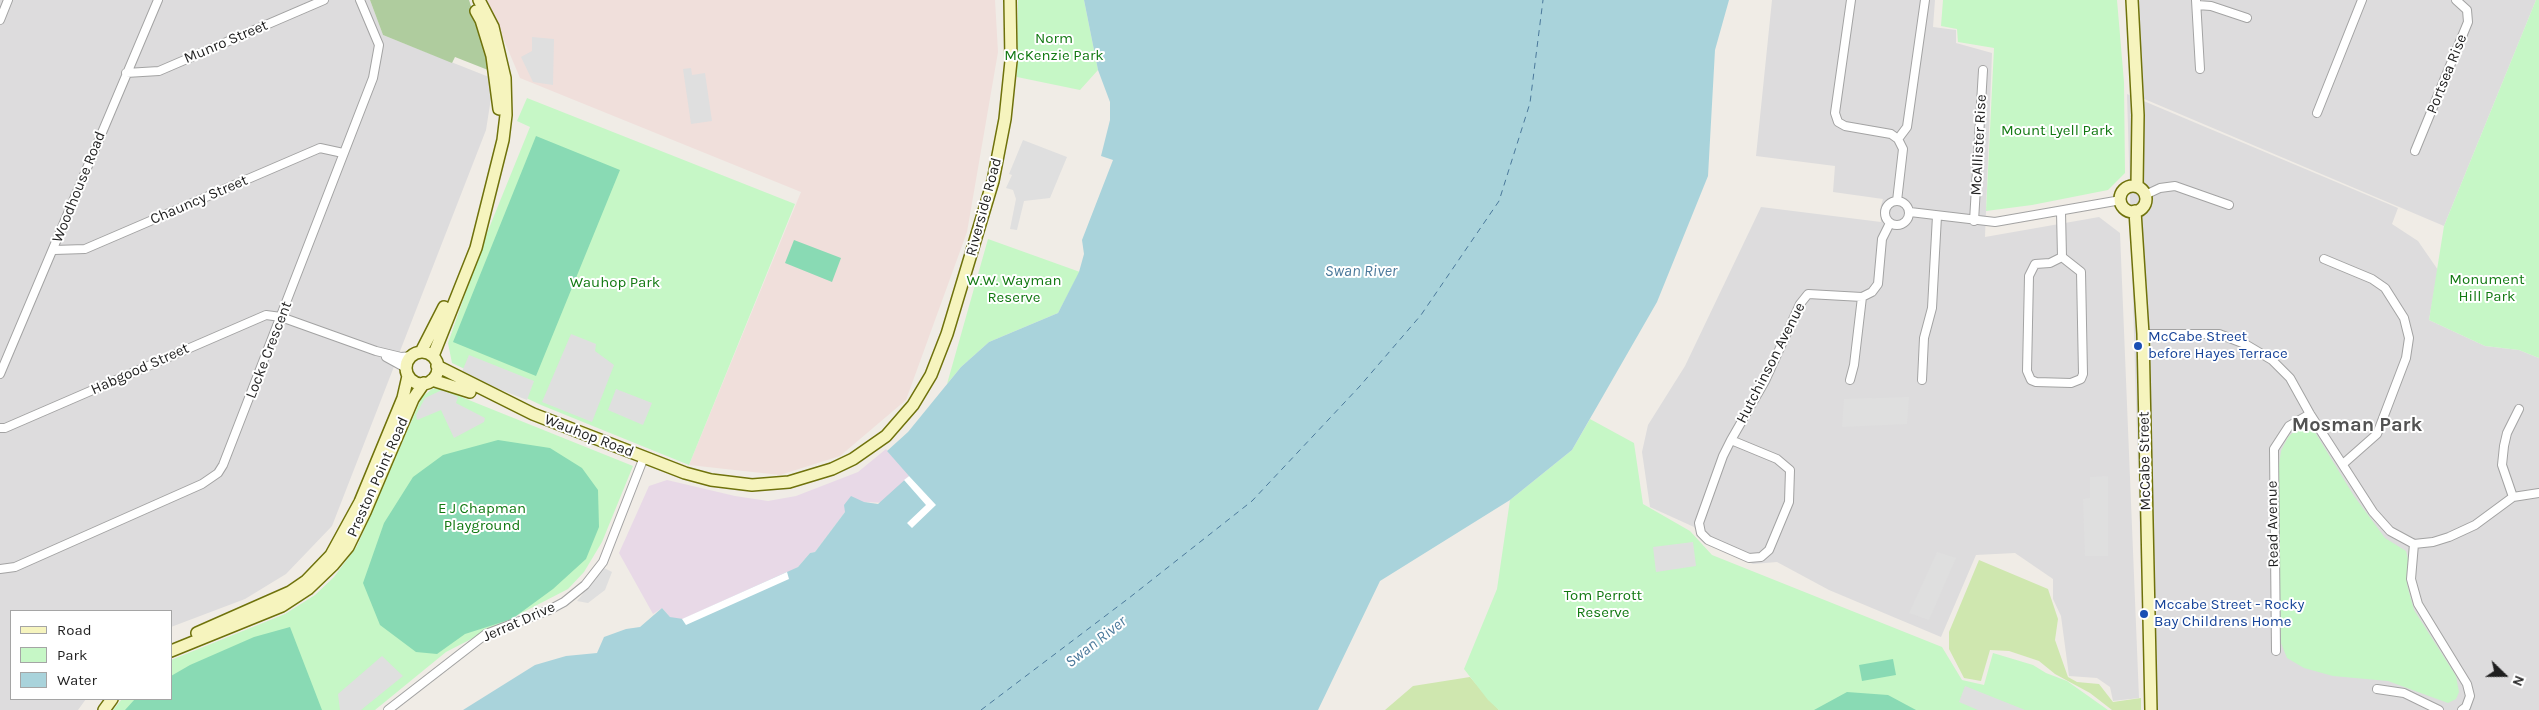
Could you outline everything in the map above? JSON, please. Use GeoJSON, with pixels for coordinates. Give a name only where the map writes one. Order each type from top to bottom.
{"type":"FeatureCollection","features":[{"type":"Feature","properties":{"kind":"street"},"geometry":{"type":"LineString","coordinates":[[0,20],[8,0]]}},
{"type":"Feature","properties":{"kind":"street","name":"Woodhouse Road"},"geometry":{"type":"LineString","coordinates":[[0,374],[4,353],[54,250],[158,0]]}},
{"type":"Feature","properties":{"kind":"street","name":"Munro Street"},"geometry":{"type":"LineString","coordinates":[[126,74],[159,71],[324,0]]}},
{"type":"Feature","properties":{"kind":"street","name":"Locke Crescent"},"geometry":{"type":"LineString","coordinates":[[0,569],[15,567],[212,479],[227,458],[373,78],[379,45],[360,0]]}},
{"type":"Feature","properties":{"kind":"street"},"geometry":{"type":"LineString","coordinates":[[407,372],[416,354],[436,326],[472,236],[496,140],[499,101],[492,56],[481,20],[472,0]]}},
{"type":"Feature","properties":{"kind":"street"},"geometry":{"type":"LineString","coordinates":[[376,352],[407,372],[413,381],[428,382],[436,375],[435,361],[476,248],[501,148],[506,115],[505,78],[493,27],[479,0]]}},
{"type":"Feature","properties":{"kind":"street","name":"Riverside Road"},"geometry":{"type":"LineString","coordinates":[[644,458],[711,480],[752,485],[789,482],[832,469],[853,459],[886,436],[913,404],[931,375],[948,334],[993,181],[1005,119],[1011,61],[1010,0]]}},
{"type":"Feature","properties":{"kind":"street"},"geometry":{"type":"LineString","coordinates":[[1851,0],[1834,114],[1838,122],[1845,126],[1891,134],[1898,138],[1903,149],[1897,200]]}},
{"type":"Feature","properties":{"kind":"street"},"geometry":{"type":"LineString","coordinates":[[1898,138],[1907,127],[1924,0]]}},
{"type":"Feature","properties":{"kind":"street"},"geometry":{"type":"LineString","coordinates":[[2132,0],[2138,115],[2137,186],[2146,195]]}},
{"type":"Feature","properties":{"kind":"street"},"geometry":{"type":"LineString","coordinates":[[2317,113],[2362,0]]}},
{"type":"Feature","properties":{"kind":"street","name":"Portsea Rise"},"geometry":{"type":"LineString","coordinates":[[2415,151],[2468,22],[2467,10],[2456,0]]}},
{"type":"Feature","properties":{"kind":"street"},"geometry":{"type":"LineString","coordinates":[[2200,69],[2197,2],[2247,18]]}},
{"type":"Feature","properties":{"kind":"street","name":"McAllister Rise"},"geometry":{"type":"LineString","coordinates":[[1974,220],[1983,70]]}},
{"type":"Feature","properties":{"kind":"street","name":"Chauncy Street"},"geometry":{"type":"LineString","coordinates":[[54,250],[85,249],[320,148],[343,153]]}},
{"type":"Feature","properties":{"kind":"street"},"geometry":{"type":"LineString","coordinates":[[2120,200],[2125,189],[2137,186]]}},
{"type":"Feature","properties":{"kind":"street"},"geometry":{"type":"LineString","coordinates":[[2120,200],[2127,210],[2135,212],[2143,207],[2146,195],[2160,188],[2175,186],[2229,205]]}},
{"type":"Feature","properties":{"kind":"street"},"geometry":{"type":"LineString","coordinates":[[1897,200],[1907,205],[1910,212],[1908,220],[1902,225],[1890,223],[1886,217],[1886,209],[1890,203],[1897,200]]}},
{"type":"Feature","properties":{"kind":"street"},"geometry":{"type":"LineString","coordinates":[[1910,212],[1996,222],[2061,212],[2120,200]]}},
{"type":"Feature","properties":{"kind":"street"},"geometry":{"type":"LineString","coordinates":[[2061,212],[2062,257]]}},
{"type":"Feature","properties":{"kind":"street","name":"McCabe Street"},"geometry":{"type":"LineString","coordinates":[[2135,212],[2143,334],[2151,710]]}},
{"type":"Feature","properties":{"kind":"street"},"geometry":{"type":"LineString","coordinates":[[1922,380],[1924,338],[1932,308],[1937,216]]}},
{"type":"Feature","properties":{"kind":"street"},"geometry":{"type":"LineString","coordinates":[[1850,380],[1854,365],[1862,296],[1872,292],[1878,284],[1882,239],[1890,223]]}},
{"type":"Feature","properties":{"kind":"street"},"geometry":{"type":"LineString","coordinates":[[2062,257],[2081,272],[2083,374],[2077,382],[2042,383],[2031,380],[2027,371],[2029,276],[2035,264],[2050,263],[2062,257]]}},
{"type":"Feature","properties":{"kind":"street"},"geometry":{"type":"LineString","coordinates":[[2324,258],[2372,279],[2385,288],[2404,318],[2409,338],[2406,358],[2377,434],[2343,464]]}},
{"type":"Feature","properties":{"kind":"street","name":"Hutchinson Avenue"},"geometry":{"type":"LineString","coordinates":[[1731,440],[1777,459],[1790,470],[1789,502],[1769,550],[1761,556],[1749,558],[1708,540],[1701,533],[1699,523],[1731,440],[1765,380],[1800,304],[1808,294],[1862,296]]}},
{"type":"Feature","properties":{"kind":"street","name":"Habgood Street"},"geometry":{"type":"LineString","coordinates":[[0,428],[5,428],[257,318],[266,315],[281,317]]}},
{"type":"Feature","properties":{"kind":"street"},"geometry":{"type":"LineString","coordinates":[[281,317],[376,352],[401,357],[416,354],[435,361]]}},
{"type":"Feature","properties":{"kind":"street"},"geometry":{"type":"LineString","coordinates":[[2143,334],[2219,334],[2245,344],[2272,360],[2290,378],[2310,414],[2373,512],[2390,531],[2414,544],[2433,542],[2475,525],[2513,497],[2539,492]]}},
{"type":"Feature","properties":{"kind":"street","name":"Wauhop Road"},"geometry":{"type":"LineString","coordinates":[[435,361],[533,414]]}},
{"type":"Feature","properties":{"kind":"street","name":"Preston Point Road"},"geometry":{"type":"LineString","coordinates":[[172,644],[290,592],[306,581],[331,555],[360,502],[403,398],[407,372]]}},
{"type":"Feature","properties":{"kind":"street","name":"Wauhop Road"},"geometry":{"type":"LineString","coordinates":[[428,382],[459,387],[644,458]]}},
{"type":"Feature","properties":{"kind":"street","name":"Preston Point Road"},"geometry":{"type":"LineString","coordinates":[[172,651],[282,606],[308,589],[333,565],[348,547],[365,512],[412,399],[428,382]]}},
{"type":"Feature","properties":{"kind":"street"},"geometry":{"type":"LineString","coordinates":[[2513,497],[2502,466],[2506,433],[2519,409]]}},
{"type":"Feature","properties":{"kind":"street","name":"Read Avenue"},"geometry":{"type":"LineString","coordinates":[[2276,651],[2274,450],[2289,426],[2310,414]]}},
{"type":"Feature","properties":{"kind":"street","name":"Jerrat Drive"},"geometry":{"type":"LineString","coordinates":[[388,710],[486,634],[549,610],[564,602],[585,585],[603,562],[644,458]]}},
{"type":"Feature","properties":{"kind":"street"},"geometry":{"type":"LineString","coordinates":[[2414,544],[2411,579],[2418,604],[2467,684],[2470,696],[2466,707],[2462,710]]}},
{"type":"Feature","properties":{"kind":"street"},"geometry":{"type":"LineString","coordinates":[[2377,689],[2404,693],[2438,710]]}},
{"type":"Feature","properties":{"kind":"shaded area"},"geometry":{"type":"Polygon","coordinates":[[[0,0],[370,0],[383,35],[494,79],[486,130],[332,526],[286,574],[245,599],[172,627],[172,610],[10,610],[10,700],[85,700],[78,710],[0,710],[0,0]]]}},
{"type":"Feature","properties":{"kind":"shaded area"},"geometry":{"type":"Polygon","coordinates":[[[487,0],[995,0],[998,52],[967,232],[906,400],[840,456],[780,475],[689,465],[801,192],[520,78],[487,0]]]}},
{"type":"Feature","properties":{"kind":"shaded area"},"geometry":{"type":"Polygon","coordinates":[[[1772,0],[1935,0],[1933,27],[1956,30],[1956,43],[1992,53],[1985,237],[2099,217],[2120,233],[2139,698],[2113,701],[2110,687],[2097,678],[2069,676],[2061,616],[2053,599],[2053,579],[2015,553],[1976,555],[1941,637],[1829,590],[1777,562],[1753,564],[1702,541],[1694,527],[1650,507],[1642,452],[1648,425],[1685,366],[1761,207],[1881,222],[1880,209],[1883,199],[1833,192],[1835,166],[1756,156],[1772,0]]]}},
{"type":"Feature","properties":{"kind":"shaded area"},"geometry":{"type":"Polygon","coordinates":[[[2135,0],[2536,0],[2444,226],[2142,98],[2135,0]]]}},
{"type":"Feature","properties":{"kind":"shaded area"},"geometry":{"type":"Polygon","coordinates":[[[532,37],[554,39],[553,85],[533,82],[521,57],[532,51],[532,37]]]}},
{"type":"Feature","properties":{"kind":"shaded area"},"geometry":{"type":"Polygon","coordinates":[[[691,68],[692,75],[705,73],[712,121],[691,124],[683,69],[691,68]]]}},
{"type":"Feature","properties":{"kind":"shaded area"},"geometry":{"type":"Polygon","coordinates":[[[2127,94],[2398,208],[2392,224],[2418,241],[2438,270],[2429,320],[2485,346],[2519,350],[2539,358],[2539,710],[2145,710],[2127,94]]]}},
{"type":"Feature","properties":{"kind":"shaded area"},"geometry":{"type":"Polygon","coordinates":[[[1023,140],[1067,157],[1050,198],[1024,201],[1017,230],[1010,229],[1016,199],[1013,190],[1006,188],[1012,175],[1009,174],[1023,140]]]}},
{"type":"Feature","properties":{"kind":"shaded area"},"geometry":{"type":"Polygon","coordinates":[[[571,334],[596,344],[595,351],[614,365],[592,422],[542,402],[571,334]]]}},
{"type":"Feature","properties":{"kind":"shaded area"},"geometry":{"type":"Polygon","coordinates":[[[469,355],[534,381],[527,400],[461,374],[469,355]]]}},
{"type":"Feature","properties":{"kind":"shaded area"},"geometry":{"type":"Polygon","coordinates":[[[616,389],[652,403],[643,425],[608,410],[616,389]]]}},
{"type":"Feature","properties":{"kind":"shaded area"},"geometry":{"type":"Polygon","coordinates":[[[442,390],[458,397],[456,403],[485,418],[484,422],[454,438],[441,410],[417,420],[416,415],[425,398],[442,390]]]}},
{"type":"Feature","properties":{"kind":"shaded area"},"geometry":{"type":"Polygon","coordinates":[[[1909,397],[1907,424],[1842,427],[1844,399],[1909,397]]]}},
{"type":"Feature","properties":{"kind":"shaded area"},"geometry":{"type":"Polygon","coordinates":[[[886,449],[936,505],[864,502],[845,512],[815,552],[810,553],[798,567],[686,625],[670,617],[662,608],[653,614],[619,553],[649,486],[667,480],[735,496],[768,501],[796,496],[858,472],[886,449]]]}},
{"type":"Feature","properties":{"kind":"shaded area"},"geometry":{"type":"Polygon","coordinates":[[[2108,476],[2108,556],[2085,556],[2083,499],[2090,498],[2090,477],[2108,476]]]}},
{"type":"Feature","properties":{"kind":"shaded area"},"geometry":{"type":"Polygon","coordinates":[[[1693,542],[1696,566],[1656,572],[1653,547],[1693,542]]]}},
{"type":"Feature","properties":{"kind":"shaded area"},"geometry":{"type":"Polygon","coordinates":[[[1937,552],[1956,558],[1929,620],[1909,613],[1937,552]]]}},
{"type":"Feature","properties":{"kind":"shaded area"},"geometry":{"type":"Polygon","coordinates":[[[604,568],[612,572],[605,590],[588,603],[577,601],[604,568]]]}},
{"type":"Feature","properties":{"kind":"shaded area"},"geometry":{"type":"Polygon","coordinates":[[[382,656],[403,676],[361,710],[340,710],[338,694],[382,656]]]}},
{"type":"Feature","properties":{"kind":"shaded area"},"geometry":{"type":"Polygon","coordinates":[[[1965,686],[2025,710],[1978,710],[1959,702],[1965,686]]]}},
{"type":"Feature","properties":{"kind":"green space"},"geometry":{"type":"Polygon","coordinates":[[[370,0],[469,0],[492,69],[488,70],[455,57],[452,63],[383,35],[370,0]]]}},
{"type":"Feature","properties":{"kind":"green space","name":"Norm McKenzie Park"},"geometry":{"type":"Polygon","coordinates":[[[1018,0],[1084,0],[1098,70],[1080,90],[1017,77],[1018,0]]]}},
{"type":"Feature","properties":{"kind":"green space","name":"Mount Lyell Park"},"geometry":{"type":"Polygon","coordinates":[[[1943,0],[2117,0],[2124,82],[2125,173],[2108,190],[2032,205],[1986,211],[1994,48],[1958,42],[1957,29],[1941,26],[1943,0]]]}},
{"type":"Feature","properties":{"kind":"green space","name":"Monument Hill Park"},"geometry":{"type":"Polygon","coordinates":[[[2536,0],[2539,0],[2539,358],[2519,350],[2485,346],[2429,320],[2444,226],[2536,0]]]}},
{"type":"Feature","properties":{"kind":"green space","name":"Wauhop Park"},"geometry":{"type":"Polygon","coordinates":[[[527,98],[795,204],[689,465],[541,405],[452,363],[448,343],[483,243],[530,127],[517,121],[527,98]]]}},
{"type":"Feature","properties":{"kind":"green space"},"geometry":{"type":"Polygon","coordinates":[[[536,136],[620,170],[536,376],[453,342],[536,136]]]}},
{"type":"Feature","properties":{"kind":"green space","name":"W.W. Wayman Reserve"},"geometry":{"type":"Polygon","coordinates":[[[988,239],[1080,272],[1058,313],[989,342],[961,367],[947,384],[988,239]]]}},
{"type":"Feature","properties":{"kind":"green space"},"geometry":{"type":"Polygon","coordinates":[[[794,240],[841,258],[832,282],[785,263],[794,240]]]}},
{"type":"Feature","properties":{"kind":"green space","name":"E J Chapman Playground"},"geometry":{"type":"Polygon","coordinates":[[[439,388],[633,466],[602,542],[584,572],[568,589],[446,652],[375,710],[113,710],[121,700],[172,700],[172,660],[285,614],[315,595],[334,577],[357,546],[422,397],[432,389],[439,388]]]}},
{"type":"Feature","properties":{"kind":"green space","name":"Tom Perrott Reserve"},"geometry":{"type":"Polygon","coordinates":[[[1590,419],[1634,443],[1643,504],[1690,531],[1712,555],[1942,647],[1962,680],[1984,685],[1993,653],[2033,665],[2046,673],[2067,681],[2108,710],[1499,710],[1488,700],[1464,669],[1497,589],[1510,500],[1572,450],[1590,419]]]}},
{"type":"Feature","properties":{"kind":"green space"},"geometry":{"type":"Polygon","coordinates":[[[2305,426],[2313,429],[2354,496],[2385,538],[2406,551],[2408,559],[2407,585],[2414,610],[2456,676],[2459,692],[2456,699],[2448,703],[2388,681],[2333,676],[2304,668],[2287,658],[2281,643],[2278,472],[2281,451],[2288,437],[2297,429],[2305,426]]]}},
{"type":"Feature","properties":{"kind":"green space"},"geometry":{"type":"Polygon","coordinates":[[[498,440],[550,448],[582,468],[598,490],[599,527],[586,559],[553,589],[512,619],[465,634],[437,654],[416,652],[380,625],[363,583],[384,523],[413,477],[443,455],[498,440]]]}},
{"type":"Feature","properties":{"kind":"green space"},"geometry":{"type":"Polygon","coordinates":[[[1979,560],[2048,589],[2058,619],[2055,640],[2068,677],[2077,682],[2099,684],[2113,702],[2141,698],[2141,710],[2112,710],[2090,693],[2055,674],[2039,661],[2009,651],[1990,650],[1981,681],[1964,678],[1949,649],[1949,632],[1979,560]]]}},
{"type":"Feature","properties":{"kind":"green space"},"geometry":{"type":"Polygon","coordinates":[[[290,627],[322,710],[125,710],[134,700],[172,700],[172,675],[190,665],[254,637],[290,627]]]}},
{"type":"Feature","properties":{"kind":"green space"},"geometry":{"type":"Polygon","coordinates":[[[1893,659],[1896,675],[1862,681],[1859,665],[1893,659]]]}},
{"type":"Feature","properties":{"kind":"green space"},"geometry":{"type":"Polygon","coordinates":[[[1470,677],[1499,710],[1385,710],[1413,686],[1470,677]]]}},
{"type":"Feature","properties":{"kind":"green space"},"geometry":{"type":"Polygon","coordinates":[[[1847,692],[1888,695],[1916,710],[1814,710],[1847,692]]]}},
{"type":"Feature","properties":{"kind":"water","name":"Swan River"},"geometry":{"type":"Polygon","coordinates":[[[1084,0],[1729,0],[1715,50],[1708,176],[1657,302],[1572,450],[1510,500],[1380,581],[1318,710],[463,710],[535,665],[566,656],[597,653],[604,637],[626,629],[640,627],[662,608],[670,617],[683,619],[798,567],[810,553],[815,552],[845,512],[844,505],[851,496],[864,502],[878,504],[909,476],[887,451],[908,432],[961,367],[989,342],[1058,313],[1079,272],[1084,254],[1082,240],[1113,160],[1101,156],[1110,120],[1110,102],[1098,70],[1084,0]]]}},
{"type":"Feature","properties":{"kind":"pier"},"geometry":{"type":"Polygon","coordinates":[[[909,476],[936,505],[912,528],[907,523],[926,505],[904,480],[909,476]]]}},
{"type":"Feature","properties":{"kind":"pier"},"geometry":{"type":"Polygon","coordinates":[[[787,572],[789,579],[686,625],[682,619],[787,572]]]}},
{"type":"Feature","properties":{"kind":"ferry route"},"geometry":{"type":"LineString","coordinates":[[981,710],[1129,598],[1252,501],[1360,386],[1421,315],[1499,201],[1530,103],[1543,0]]}},
{"type":"Feature","properties":{"kind":"place","name":"McCabe Street before Hayes Terrace"},"geometry":{"type":"Point","coordinates":[2138,346]}},
{"type":"Feature","properties":{"kind":"place","name":"Mccabe Street - Rocky Bay Childrens Home"},"geometry":{"type":"Point","coordinates":[2144,614]}},
{"type":"Feature","properties":{"kind":"district","name":"Mosman Park"},"geometry":{"type":"Point","coordinates":[2357,425]}}]}
